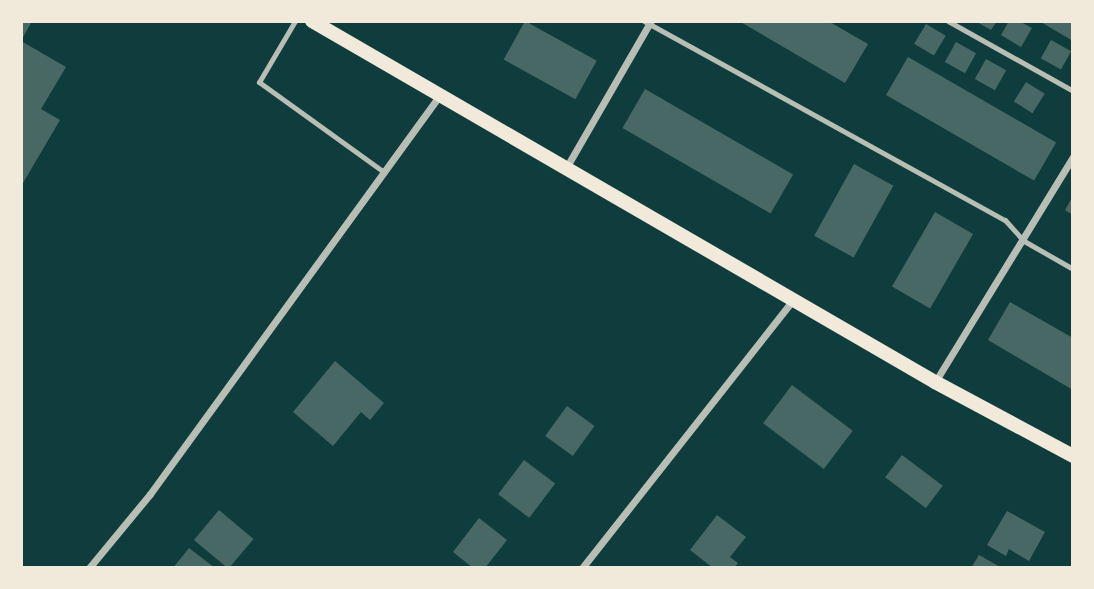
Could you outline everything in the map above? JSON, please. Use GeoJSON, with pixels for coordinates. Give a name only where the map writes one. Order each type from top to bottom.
{"type":"FeatureCollection","features":[{"type":"Feature","properties":{"kind":"main road"},"geometry":{"type":"LineString","coordinates":[[312,21],[936,382],[1073,456]]}},
{"type":"Feature","properties":{"kind":"street"},"geometry":{"type":"LineString","coordinates":[[566,168],[648,22]]}},
{"type":"Feature","properties":{"kind":"street"},"geometry":{"type":"LineString","coordinates":[[89,568],[150,494],[440,95]]}},
{"type":"Feature","properties":{"kind":"street"},"geometry":{"type":"LineString","coordinates":[[936,382],[1073,158]]}},
{"type":"Feature","properties":{"kind":"street"},"geometry":{"type":"LineString","coordinates":[[583,568],[794,298]]}},
{"type":"Feature","properties":{"kind":"lane"},"geometry":{"type":"LineString","coordinates":[[295,21],[259,82],[384,172]]}},
{"type":"Feature","properties":{"kind":"lane"},"geometry":{"type":"LineString","coordinates":[[948,21],[1073,91]]}},
{"type":"Feature","properties":{"kind":"lane"},"geometry":{"type":"LineString","coordinates":[[648,22],[1004,220],[1024,241],[1073,269]]}},
{"type":"Feature","properties":{"kind":"building"},"geometry":{"type":"Polygon","coordinates":[[[21,21],[32,21],[21,41],[21,21]]]}},
{"type":"Feature","properties":{"kind":"building"},"geometry":{"type":"Polygon","coordinates":[[[525,21],[597,61],[575,99],[504,59],[525,21]]]}},
{"type":"Feature","properties":{"kind":"building"},"geometry":{"type":"Polygon","coordinates":[[[739,21],[828,21],[868,44],[845,83],[739,21]]]}},
{"type":"Feature","properties":{"kind":"building"},"geometry":{"type":"Polygon","coordinates":[[[975,21],[997,21],[991,30],[975,21]]]}},
{"type":"Feature","properties":{"kind":"building"},"geometry":{"type":"Polygon","coordinates":[[[1009,21],[1019,21],[1032,28],[1021,47],[1001,35],[1009,21]]]}},
{"type":"Feature","properties":{"kind":"building"},"geometry":{"type":"Polygon","coordinates":[[[1039,21],[1073,21],[1073,41],[1039,21]]]}},
{"type":"Feature","properties":{"kind":"building"},"geometry":{"type":"Polygon","coordinates":[[[926,24],[946,36],[934,56],[914,44],[926,24]]]}},
{"type":"Feature","properties":{"kind":"building"},"geometry":{"type":"Polygon","coordinates":[[[1051,40],[1071,51],[1061,70],[1041,58],[1051,40]]]}},
{"type":"Feature","properties":{"kind":"building"},"geometry":{"type":"Polygon","coordinates":[[[21,41],[66,67],[41,109],[60,120],[23,183],[21,41]]]}},
{"type":"Feature","properties":{"kind":"building"},"geometry":{"type":"Polygon","coordinates":[[[956,42],[976,53],[965,73],[945,62],[956,42]]]}},
{"type":"Feature","properties":{"kind":"building"},"geometry":{"type":"Polygon","coordinates":[[[908,57],[1056,142],[1034,181],[886,95],[908,57]]]}},
{"type":"Feature","properties":{"kind":"building"},"geometry":{"type":"Polygon","coordinates":[[[986,59],[1006,70],[995,90],[975,79],[986,59]]]}},
{"type":"Feature","properties":{"kind":"building"},"geometry":{"type":"Polygon","coordinates":[[[1026,82],[1045,94],[1032,113],[1014,102],[1026,82]]]}},
{"type":"Feature","properties":{"kind":"building"},"geometry":{"type":"Polygon","coordinates":[[[645,89],[793,174],[771,213],[622,128],[645,89]]]}},
{"type":"Feature","properties":{"kind":"building"},"geometry":{"type":"Polygon","coordinates":[[[854,164],[893,186],[854,258],[814,236],[854,164]]]}},
{"type":"Feature","properties":{"kind":"building"},"geometry":{"type":"Polygon","coordinates":[[[1073,196],[1073,215],[1065,210],[1073,196]]]}},
{"type":"Feature","properties":{"kind":"building"},"geometry":{"type":"Polygon","coordinates":[[[935,212],[973,234],[930,308],[892,286],[935,212]]]}},
{"type":"Feature","properties":{"kind":"building"},"geometry":{"type":"Polygon","coordinates":[[[1010,302],[1073,338],[1073,390],[988,340],[1010,302]]]}},
{"type":"Feature","properties":{"kind":"building"},"geometry":{"type":"Polygon","coordinates":[[[335,361],[384,403],[370,420],[361,412],[333,446],[293,412],[335,361]]]}},
{"type":"Feature","properties":{"kind":"building"},"geometry":{"type":"Polygon","coordinates":[[[792,385],[853,431],[824,469],[763,423],[792,385]]]}},
{"type":"Feature","properties":{"kind":"building"},"geometry":{"type":"Polygon","coordinates":[[[567,406],[595,426],[573,456],[545,436],[567,406]]]}},
{"type":"Feature","properties":{"kind":"building"},"geometry":{"type":"Polygon","coordinates":[[[902,455],[943,486],[926,508],[885,477],[902,455]]]}},
{"type":"Feature","properties":{"kind":"building"},"geometry":{"type":"Polygon","coordinates":[[[524,460],[555,483],[529,518],[498,494],[524,460]]]}},
{"type":"Feature","properties":{"kind":"building"},"geometry":{"type":"Polygon","coordinates":[[[219,510],[253,539],[229,568],[194,540],[219,510]]]}},
{"type":"Feature","properties":{"kind":"building"},"geometry":{"type":"Polygon","coordinates":[[[1007,511],[1045,532],[1029,561],[1009,549],[1006,556],[987,545],[1007,511]]]}},
{"type":"Feature","properties":{"kind":"building"},"geometry":{"type":"Polygon","coordinates":[[[717,515],[746,537],[730,557],[738,563],[734,568],[713,568],[690,550],[717,515]]]}},
{"type":"Feature","properties":{"kind":"building"},"geometry":{"type":"Polygon","coordinates":[[[479,518],[507,540],[485,568],[473,568],[453,552],[479,518]]]}},
{"type":"Feature","properties":{"kind":"building"},"geometry":{"type":"Polygon","coordinates":[[[189,548],[215,568],[173,568],[189,548]]]}},
{"type":"Feature","properties":{"kind":"building"},"geometry":{"type":"Polygon","coordinates":[[[979,555],[1002,568],[971,568],[979,555]]]}}]}
